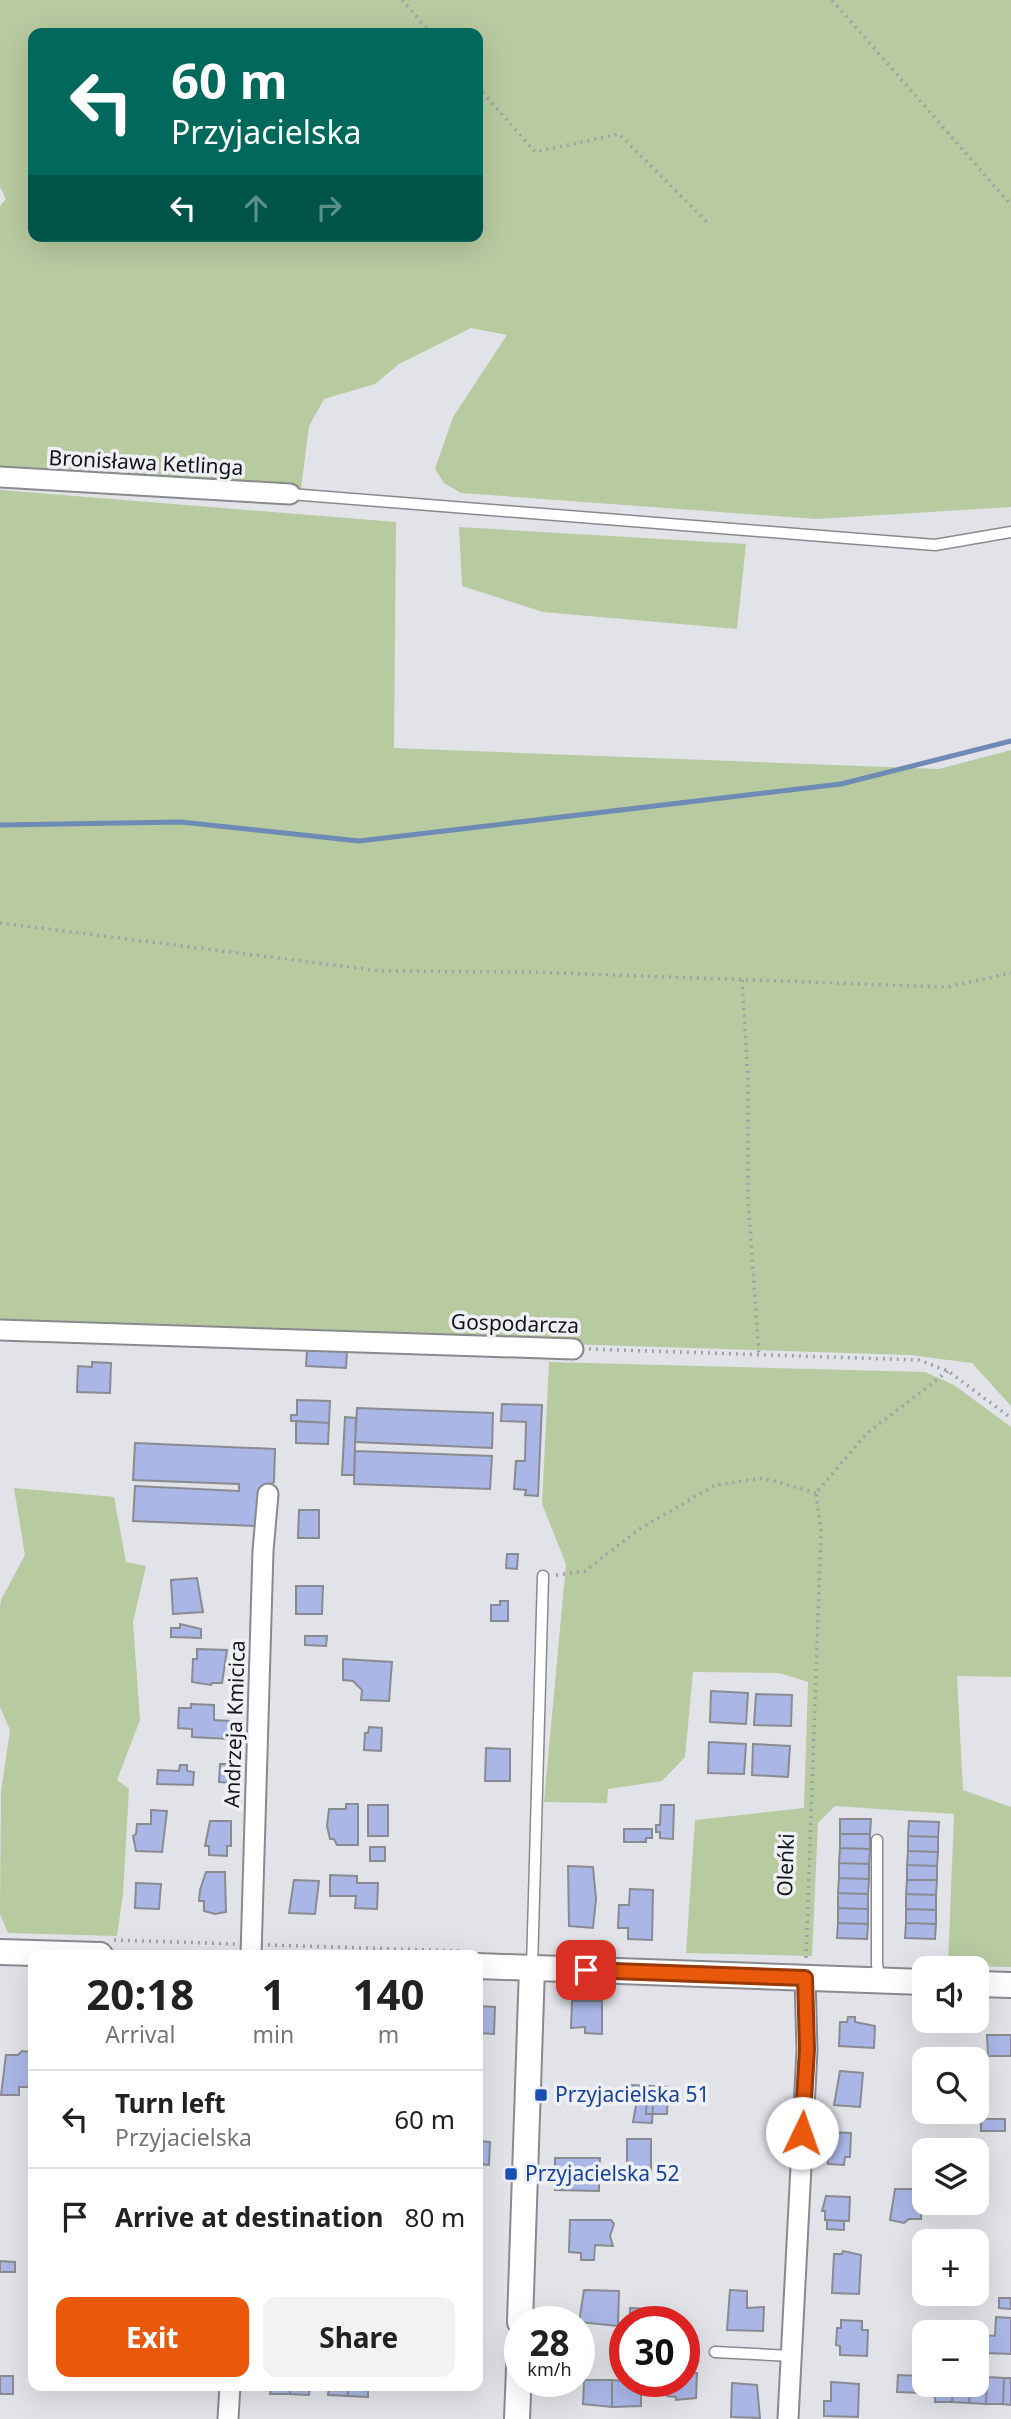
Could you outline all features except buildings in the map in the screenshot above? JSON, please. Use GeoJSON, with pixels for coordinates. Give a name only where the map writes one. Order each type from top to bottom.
{"type":"FeatureCollection","features":[{"type":"Feature","properties":{"kind":"street","name":"Bronisława Ketlinga"},"geometry":{"type":"LineString","coordinates":[[0,477],[290,494]]}},
{"type":"Feature","properties":{"kind":"street","name":"Gospodarcza"},"geometry":{"type":"LineString","coordinates":[[0,1330],[573,1349]]}},
{"type":"Feature","properties":{"kind":"street","name":"Andrzeja Kmicica"},"geometry":{"type":"LineString","coordinates":[[251,1950],[263,1551],[268,1494]]}},
{"type":"Feature","properties":{"kind":"street"},"geometry":{"type":"LineString","coordinates":[[0,1952],[28,1953]]}},
{"type":"Feature","properties":{"kind":"street"},"geometry":{"type":"LineString","coordinates":[[483,1966],[912,1981]]}},
{"type":"Feature","properties":{"kind":"street"},"geometry":{"type":"LineString","coordinates":[[520,2306],[531,1968]]}},
{"type":"Feature","properties":{"kind":"street"},"geometry":{"type":"LineString","coordinates":[[788,2419],[807,2049],[805,1978]]}},
{"type":"Feature","properties":{"kind":"street"},"geometry":{"type":"LineString","coordinates":[[989,1984],[1011,1985]]}},
{"type":"Feature","properties":{"kind":"street"},"geometry":{"type":"LineString","coordinates":[[228,2419],[230,2391]]}},
{"type":"Feature","properties":{"kind":"street"},"geometry":{"type":"LineString","coordinates":[[517,2419],[518,2397]]}},
{"type":"Feature","properties":{"kind":"lane"},"geometry":{"type":"LineString","coordinates":[[290,494],[935,545],[1011,532]]}},
{"type":"Feature","properties":{"kind":"lane"},"geometry":{"type":"LineString","coordinates":[[531,1968],[543,1576]]}},
{"type":"Feature","properties":{"kind":"lane"},"geometry":{"type":"LineString","coordinates":[[877,1840],[877,1965],[880,1980]]}},
{"type":"Feature","properties":{"kind":"lane"},"geometry":{"type":"LineString","coordinates":[[715,2352],[791,2356]]}},
{"type":"Feature","properties":{"kind":"path"},"geometry":{"type":"LineString","coordinates":[[402,0],[427,28]]}},
{"type":"Feature","properties":{"kind":"path"},"geometry":{"type":"LineString","coordinates":[[832,0],[1011,205]]}},
{"type":"Feature","properties":{"kind":"path"},"geometry":{"type":"LineString","coordinates":[[483,93],[535,152],[619,134],[709,224]]}},
{"type":"Feature","properties":{"kind":"path"},"geometry":{"type":"LineString","coordinates":[[0,923],[382,971],[528,972],[947,987],[1011,973]]}},
{"type":"Feature","properties":{"kind":"path"},"geometry":{"type":"LineString","coordinates":[[742,981],[748,1079],[748,1198],[759,1356]]}},
{"type":"Feature","properties":{"kind":"path","name":"Gospodarcza"},"geometry":{"type":"LineString","coordinates":[[573,1349],[919,1360],[948,1371],[1011,1418]]}},
{"type":"Feature","properties":{"kind":"path"},"geometry":{"type":"LineString","coordinates":[[543,1576],[585,1571],[638,1530],[715,1485],[763,1478],[816,1493],[866,1434],[948,1371]]}},
{"type":"Feature","properties":{"kind":"path","name":"Oleńki"},"geometry":{"type":"LineString","coordinates":[[805,1978],[821,1531],[816,1493]]}},
{"type":"Feature","properties":{"kind":"green space"},"geometry":{"type":"Polygon","coordinates":[[[0,0],[1011,0],[1011,507],[816,519],[461,493],[444,483],[435,469],[453,417],[507,335],[471,328],[399,364],[375,384],[324,399],[309,426],[301,489],[0,467],[0,206],[6,199],[0,187],[0,0]]]}},
{"type":"Feature","properties":{"kind":"green space"},"geometry":{"type":"Polygon","coordinates":[[[0,490],[396,522],[394,748],[939,769],[1011,750],[1011,1406],[972,1363],[909,1355],[0,1326],[0,490]]]}},
{"type":"Feature","properties":{"kind":"green space"},"geometry":{"type":"Polygon","coordinates":[[[459,527],[746,544],[737,629],[543,612],[462,586],[459,527]]]}},
{"type":"Feature","properties":{"kind":"green space"},"geometry":{"type":"Polygon","coordinates":[[[549,1362],[925,1372],[954,1385],[1011,1427],[1011,1677],[957,1676],[963,1790],[1011,1807],[1011,1967],[989,1967],[989,1956],[948,1956],[954,1814],[835,1806],[818,1823],[812,1956],[686,1953],[695,1820],[804,1808],[808,1682],[779,1673],[693,1672],[685,1757],[662,1781],[608,1789],[607,1803],[544,1802],[566,1564],[542,1504],[549,1362]]]}},
{"type":"Feature","properties":{"kind":"green space"},"geometry":{"type":"Polygon","coordinates":[[[14,1488],[114,1497],[126,1562],[146,1566],[133,1622],[140,1720],[117,1780],[129,1789],[123,1894],[117,1936],[8,1933],[0,1914],[1,1792],[10,1730],[0,1707],[0,1607],[1,1600],[25,1555],[14,1488]]]}},
{"type":"Feature","properties":{"kind":"waterway"},"geometry":{"type":"LineString","coordinates":[[0,825],[181,822],[359,841],[841,784],[1011,741]]}},
{"type":"Feature","properties":{"kind":"place","name":"Przyjacielska 51"},"geometry":{"type":"Point","coordinates":[541,2095]}},
{"type":"Feature","properties":{"kind":"place","name":"Przyjacielska 52"},"geometry":{"type":"Point","coordinates":[511,2174]}},
{"type":"Feature","properties":{"kind":"route"},"geometry":{"type":"LineString","coordinates":[[586,1970],[805,1978],[807,2049],[802,2133]]}}]}
